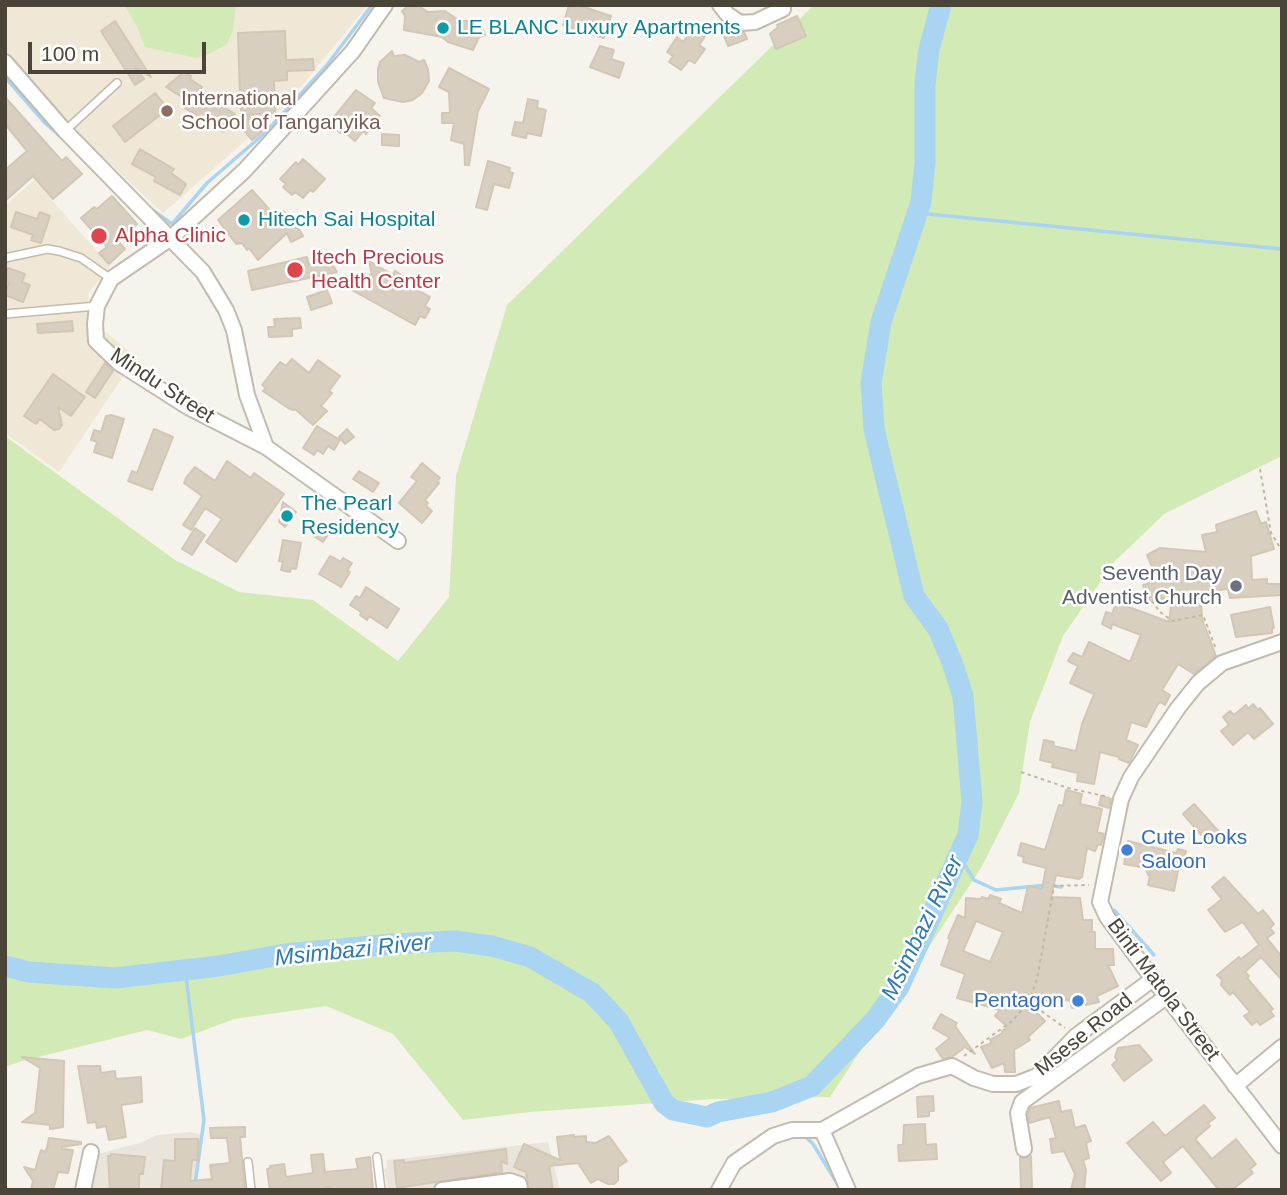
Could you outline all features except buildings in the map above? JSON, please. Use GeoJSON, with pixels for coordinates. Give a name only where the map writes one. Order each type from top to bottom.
{"type":"FeatureCollection","features":[{"type":"Feature","properties":{"kind":"street","name":"Mindu Street"},"geometry":{"type":"LineString","coordinates":[[384,5],[353,51],[245,170],[171,238],[111,279],[96,306],[96,341],[119,363],[188,407],[266,447],[398,541]]}},
{"type":"Feature","properties":{"kind":"street"},"geometry":{"type":"LineString","coordinates":[[720,5],[740,23],[755,22],[783,9]]}},
{"type":"Feature","properties":{"kind":"street"},"geometry":{"type":"LineString","coordinates":[[5,62],[65,131],[203,272],[226,310],[239,352],[247,395],[266,447]]}},
{"type":"Feature","properties":{"kind":"street","name":"Binti Matola Street"},"geometry":{"type":"LineString","coordinates":[[1282,642],[1222,663],[1198,683],[1178,708],[1131,777],[1121,799],[1100,902],[1107,917],[1166,997],[1282,1146]]}},
{"type":"Feature","properties":{"kind":"street","name":"Msese Road"},"geometry":{"type":"LineString","coordinates":[[952,1066],[974,1078],[993,1084],[1016,1084],[1037,1076],[1076,1037],[1153,979]]}},
{"type":"Feature","properties":{"kind":"street"},"geometry":{"type":"LineString","coordinates":[[1024,1149],[1018,1113],[1022,1102],[1166,997]]}},
{"type":"Feature","properties":{"kind":"street"},"geometry":{"type":"LineString","coordinates":[[1235,1086],[1282,1047]]}},
{"type":"Feature","properties":{"kind":"street"},"geometry":{"type":"LineString","coordinates":[[719,1190],[734,1163],[773,1136],[792,1130],[822,1130],[918,1076],[952,1066]]}},
{"type":"Feature","properties":{"kind":"street"},"geometry":{"type":"LineString","coordinates":[[822,1130],[848,1190]]}},
{"type":"Feature","properties":{"kind":"street"},"geometry":{"type":"LineString","coordinates":[[83,1190],[91,1152]]}},
{"type":"Feature","properties":{"kind":"street"},"geometry":{"type":"LineString","coordinates":[[442,1190],[510,1181],[519,1184],[520,1190]]}},
{"type":"Feature","properties":{"kind":"lane"},"geometry":{"type":"LineString","coordinates":[[65,131],[117,83]]}},
{"type":"Feature","properties":{"kind":"lane"},"geometry":{"type":"LineString","coordinates":[[5,258],[47,249],[59,251],[81,258],[111,279]]}},
{"type":"Feature","properties":{"kind":"lane"},"geometry":{"type":"LineString","coordinates":[[5,314],[96,306]]}},
{"type":"Feature","properties":{"kind":"lane"},"geometry":{"type":"LineString","coordinates":[[377,1157],[380,1190]]}},
{"type":"Feature","properties":{"kind":"lane"},"geometry":{"type":"LineString","coordinates":[[248,1162],[251,1190]]}},
{"type":"Feature","properties":{"kind":"path"},"geometry":{"type":"LineString","coordinates":[[1260,469],[1271,533],[1282,551]]}},
{"type":"Feature","properties":{"kind":"path"},"geometry":{"type":"LineString","coordinates":[[1148,594],[1159,611],[1172,621],[1203,615],[1222,663]]}},
{"type":"Feature","properties":{"kind":"path"},"geometry":{"type":"LineString","coordinates":[[1021,772],[1068,788],[1121,799]]}},
{"type":"Feature","properties":{"kind":"path"},"geometry":{"type":"LineString","coordinates":[[952,1066],[1006,1027],[1029,1002],[1037,979],[1054,886],[1102,884]]}},
{"type":"Feature","properties":{"kind":"path"},"geometry":{"type":"LineString","coordinates":[[1029,1002],[1076,1037]]}},
{"type":"Feature","properties":{"kind":"shaded area","name":"International School of Tanganyika"},"geometry":{"type":"Polygon","coordinates":[[[5,5],[368,5],[285,106],[163,213],[59,117],[5,53],[5,5]]]}},
{"type":"Feature","properties":{"kind":"shaded area"},"geometry":{"type":"Polygon","coordinates":[[[34,180],[110,266],[88,294],[91,320],[136,357],[59,472],[5,433],[5,206],[34,180]]]}},
{"type":"Feature","properties":{"kind":"shaded area"},"geometry":{"type":"Polygon","coordinates":[[[191,1132],[202,1135],[192,1190],[91,1190],[97,1154],[140,1143],[157,1135],[191,1132]]]}},
{"type":"Feature","properties":{"kind":"shaded area"},"geometry":{"type":"Polygon","coordinates":[[[548,1142],[560,1190],[388,1190],[384,1169],[387,1168],[387,1160],[548,1142]]]}},
{"type":"Feature","properties":{"kind":"green space"},"geometry":{"type":"Polygon","coordinates":[[[125,5],[236,5],[233,30],[227,44],[197,58],[145,47],[125,5]]]}},
{"type":"Feature","properties":{"kind":"green space"},"geometry":{"type":"Polygon","coordinates":[[[814,5],[1282,5],[1282,456],[1164,514],[1114,562],[1063,636],[1030,722],[1019,793],[981,868],[830,1097],[713,1099],[530,1112],[463,1120],[393,1034],[326,1006],[234,1019],[181,1039],[147,1030],[5,1067],[5,436],[175,560],[239,592],[313,600],[398,661],[449,597],[456,476],[507,305],[814,5]]]}},
{"type":"Feature","properties":{"kind":"waterway"},"geometry":{"type":"LineString","coordinates":[[151,209],[172,224],[207,183],[266,132],[327,65],[372,5]]}},
{"type":"Feature","properties":{"kind":"waterway","name":"Msimbazi River"},"geometry":{"type":"LineString","coordinates":[[5,966],[29,972],[115,978],[219,966],[285,954],[393,944],[455,941],[492,946],[530,957],[592,993],[619,1022],[664,1103],[673,1110],[707,1117],[718,1112],[772,1102],[812,1086],[875,1020],[899,987],[968,835],[972,802],[963,696],[938,629],[914,596],[874,429],[871,383],[881,322],[921,202],[925,163],[925,84],[929,49],[941,5]]}},
{"type":"Feature","properties":{"kind":"waterway"},"geometry":{"type":"LineString","coordinates":[[5,77],[45,123],[60,136]]}},
{"type":"Feature","properties":{"kind":"waterway"},"geometry":{"type":"LineString","coordinates":[[918,213],[1282,249]]}},
{"type":"Feature","properties":{"kind":"waterway"},"geometry":{"type":"LineString","coordinates":[[957,864],[963,862],[974,880],[996,890],[1047,885],[1061,887]]}},
{"type":"Feature","properties":{"kind":"waterway"},"geometry":{"type":"LineString","coordinates":[[1114,910],[1154,955]]}},
{"type":"Feature","properties":{"kind":"waterway"},"geometry":{"type":"LineString","coordinates":[[185,969],[204,1120],[195,1184]]}},
{"type":"Feature","properties":{"kind":"waterway"},"geometry":{"type":"LineString","coordinates":[[803,1134],[813,1144],[840,1188]]}},
{"type":"Feature","properties":{"kind":"place","name":"LE BLANC Luxury Apartments"},"geometry":{"type":"Point","coordinates":[443,28]}},
{"type":"Feature","properties":{"kind":"place","name":"International School of Tanganyika"},"geometry":{"type":"Point","coordinates":[167,111]}},
{"type":"Feature","properties":{"kind":"place","name":"Hitech Sai Hospital"},"geometry":{"type":"Point","coordinates":[244,220]}},
{"type":"Feature","properties":{"kind":"place","name":"Alpha Clinic"},"geometry":{"type":"Point","coordinates":[99,236]}},
{"type":"Feature","properties":{"kind":"place","name":"Itech Precious Health Center"},"geometry":{"type":"Point","coordinates":[295,270]}},
{"type":"Feature","properties":{"kind":"place","name":"The Pearl Residency"},"geometry":{"type":"Point","coordinates":[287,516]}},
{"type":"Feature","properties":{"kind":"place","name":"Seventh Day Adventist Church"},"geometry":{"type":"Point","coordinates":[1236,586]}},
{"type":"Feature","properties":{"kind":"place","name":"Cute Looks Saloon"},"geometry":{"type":"Point","coordinates":[1127,850]}},
{"type":"Feature","properties":{"kind":"place","name":"Pentagon"},"geometry":{"type":"Point","coordinates":[1078,1001]}}]}
